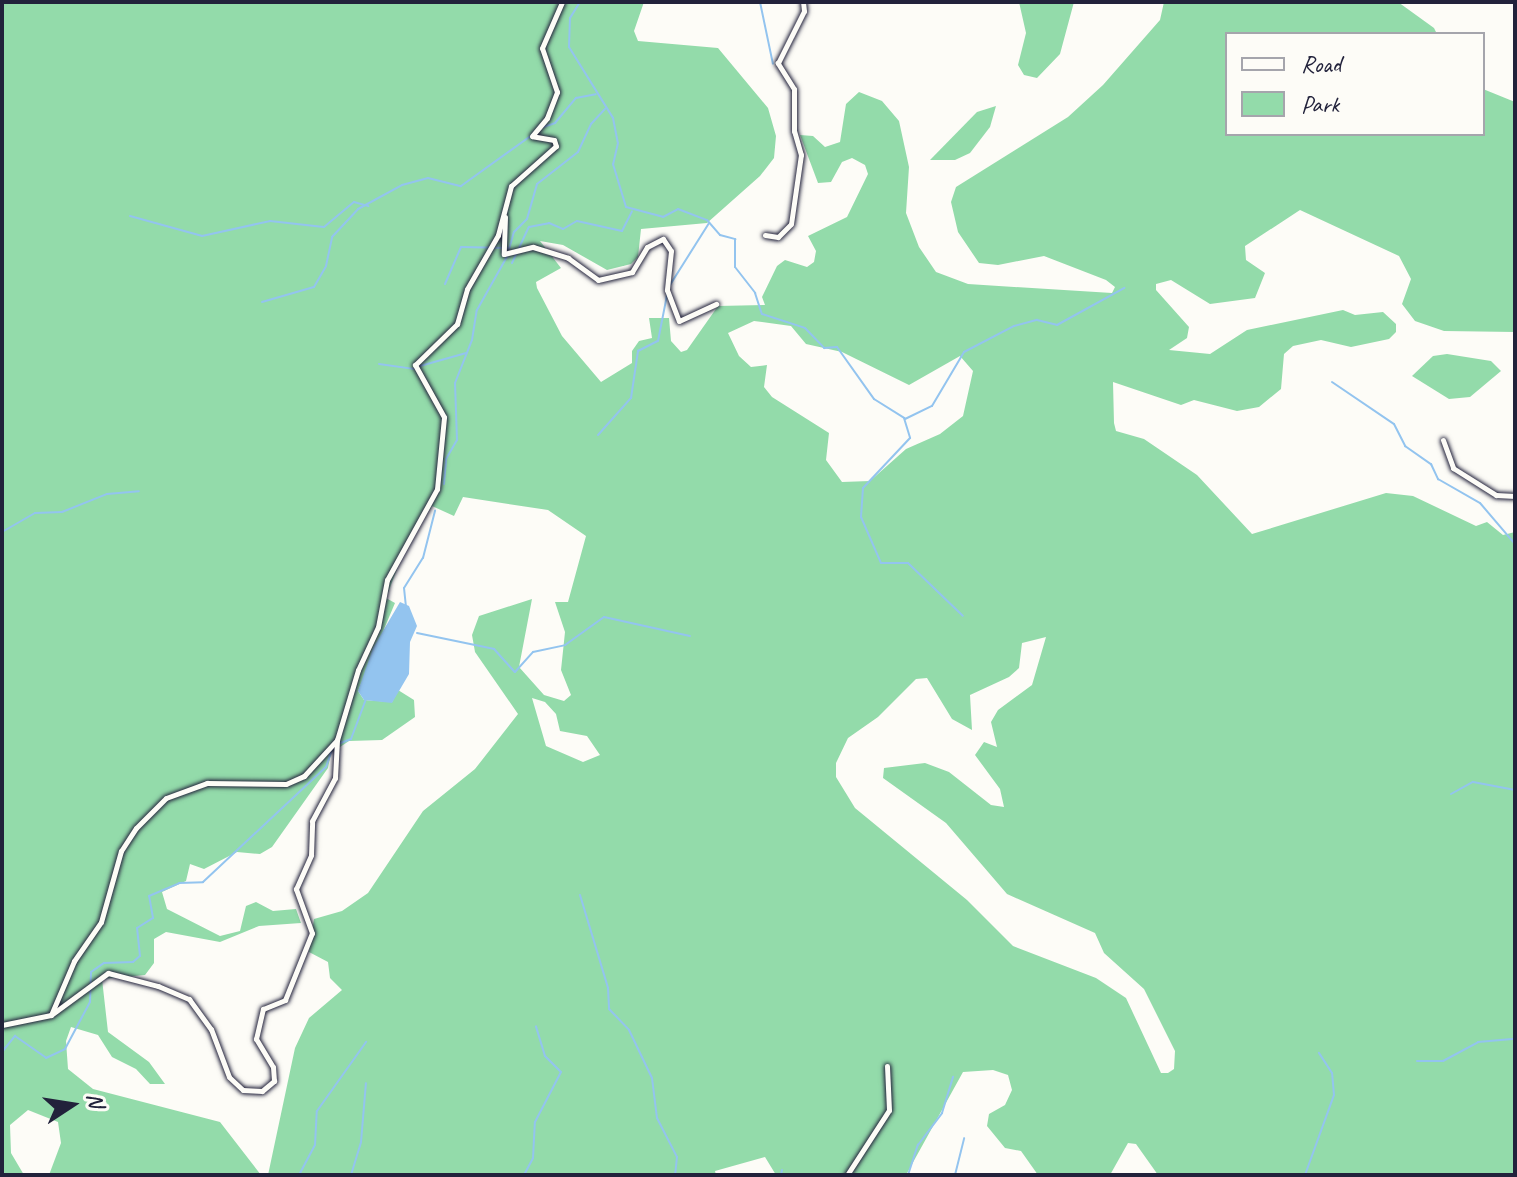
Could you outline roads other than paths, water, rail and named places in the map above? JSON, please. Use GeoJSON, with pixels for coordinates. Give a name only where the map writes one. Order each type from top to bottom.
{"type":"FeatureCollection","features":[{"type":"Feature","properties":{"kind":"street"},"geometry":{"type":"LineString","coordinates":[[562,2],[542,48],[557,92],[532,136],[555,141],[551,153],[511,186],[505,216],[504,254],[533,247],[568,258],[598,280],[629,274],[647,247],[663,239],[671,251],[667,290],[679,321],[716,304]]}},
{"type":"Feature","properties":{"kind":"street"},"geometry":{"type":"LineString","coordinates":[[765,235],[785,233],[793,214],[801,155],[795,137],[794,89],[778,63],[804,11],[803,2]]}},
{"type":"Feature","properties":{"kind":"street"},"geometry":{"type":"LineString","coordinates":[[2,1025],[51,1015],[108,973],[158,986],[189,999],[211,1029],[229,1077],[243,1090],[257,1092],[271,1084],[273,1067],[256,1039],[263,1009],[285,1000],[312,933],[296,889],[311,855],[312,821],[335,778],[337,740],[358,670],[378,627],[391,571],[437,489],[444,417],[415,365],[454,330],[467,289],[505,216]]}},
{"type":"Feature","properties":{"kind":"street"},"geometry":{"type":"LineString","coordinates":[[1443,440],[1453,468],[1496,495],[1515,496]]}},
{"type":"Feature","properties":{"kind":"street"},"geometry":{"type":"LineString","coordinates":[[51,1015],[74,961],[101,922],[121,851],[157,806],[178,791],[207,783],[264,787],[296,781],[337,740]]}},
{"type":"Feature","properties":{"kind":"street"},"geometry":{"type":"LineString","coordinates":[[847,1175],[889,1110],[887,1066]]}},
{"type":"Feature","properties":{"kind":"water"},"geometry":{"type":"Polygon","coordinates":[[[400,602],[409,606],[417,626],[410,642],[409,674],[392,703],[364,700],[358,691],[373,648],[400,602]]]}},
{"type":"Feature","properties":{"kind":"waterway"},"geometry":{"type":"LineString","coordinates":[[580,2],[570,18],[569,47],[613,118],[618,143],[613,164],[626,207],[663,217],[678,209],[707,220],[720,235],[735,239],[735,267],[755,293],[762,314],[805,328],[824,348],[837,347],[874,399],[904,418],[910,438],[863,488],[861,517],[881,563],[908,563],[963,616]]}},
{"type":"Feature","properties":{"kind":"waterway"},"geometry":{"type":"LineString","coordinates":[[760,2],[773,64]]}},
{"type":"Feature","properties":{"kind":"waterway"},"geometry":{"type":"LineString","coordinates":[[543,127],[555,123],[576,98],[596,94]]}},
{"type":"Feature","properties":{"kind":"waterway"},"geometry":{"type":"LineString","coordinates":[[509,249],[514,232],[527,219],[537,184],[578,152],[591,124],[605,109]]}},
{"type":"Feature","properties":{"kind":"waterway"},"geometry":{"type":"LineString","coordinates":[[262,302],[314,287],[326,266],[332,237],[358,209],[402,185],[428,178],[461,186],[532,135]]}},
{"type":"Feature","properties":{"kind":"waterway"},"geometry":{"type":"LineString","coordinates":[[130,216],[202,236],[270,221],[324,227],[354,202],[368,206]]}},
{"type":"Feature","properties":{"kind":"waterway"},"geometry":{"type":"LineString","coordinates":[[512,263],[529,227],[549,223],[563,229],[577,221],[622,231],[632,211]]}},
{"type":"Feature","properties":{"kind":"waterway"},"geometry":{"type":"LineString","coordinates":[[670,285],[709,223]]}},
{"type":"Feature","properties":{"kind":"waterway"},"geometry":{"type":"LineString","coordinates":[[445,284],[461,247],[509,248]]}},
{"type":"Feature","properties":{"kind":"waterway"},"geometry":{"type":"LineString","coordinates":[[444,484],[446,459],[457,440],[455,383],[472,340],[477,310],[508,255]]}},
{"type":"Feature","properties":{"kind":"waterway"},"geometry":{"type":"LineString","coordinates":[[905,419],[932,406],[964,352],[1014,326],[1037,320],[1057,325],[1124,288]]}},
{"type":"Feature","properties":{"kind":"waterway"},"geometry":{"type":"LineString","coordinates":[[598,435],[631,398],[638,351],[658,341],[667,295]]}},
{"type":"Feature","properties":{"kind":"waterway"},"geometry":{"type":"LineString","coordinates":[[420,366],[466,353]]}},
{"type":"Feature","properties":{"kind":"waterway"},"geometry":{"type":"LineString","coordinates":[[379,364],[414,369]]}},
{"type":"Feature","properties":{"kind":"waterway"},"geometry":{"type":"LineString","coordinates":[[1332,382],[1394,424],[1405,446],[1431,464],[1438,479],[1480,503],[1515,544]]}},
{"type":"Feature","properties":{"kind":"waterway"},"geometry":{"type":"LineString","coordinates":[[2,532],[35,513],[62,512],[107,494],[139,491]]}},
{"type":"Feature","properties":{"kind":"waterway"},"geometry":{"type":"LineString","coordinates":[[406,607],[404,588],[423,558],[435,511]]}},
{"type":"Feature","properties":{"kind":"waterway"},"geometry":{"type":"LineString","coordinates":[[417,633],[494,649],[515,672],[533,652],[565,645],[604,617],[690,636]]}},
{"type":"Feature","properties":{"kind":"waterway"},"geometry":{"type":"LineString","coordinates":[[338,744],[351,739],[366,699]]}},
{"type":"Feature","properties":{"kind":"waterway"},"geometry":{"type":"LineString","coordinates":[[2,1052],[15,1036],[46,1058],[65,1049],[90,1002],[91,972],[104,963],[133,962],[140,956],[137,928],[153,918],[149,896],[179,883],[203,882],[326,767],[333,747]]}},
{"type":"Feature","properties":{"kind":"waterway"},"geometry":{"type":"LineString","coordinates":[[1451,794],[1473,782],[1515,790]]}},
{"type":"Feature","properties":{"kind":"waterway"},"geometry":{"type":"LineString","coordinates":[[580,895],[608,988],[609,1009],[629,1030],[652,1078],[657,1118],[677,1157],[675,1175]]}},
{"type":"Feature","properties":{"kind":"waterway"},"geometry":{"type":"LineString","coordinates":[[524,1175],[533,1158],[535,1122],[561,1072],[545,1056],[536,1026]]}},
{"type":"Feature","properties":{"kind":"waterway"},"geometry":{"type":"LineString","coordinates":[[1417,1061],[1443,1061],[1478,1042],[1515,1039]]}},
{"type":"Feature","properties":{"kind":"waterway"},"geometry":{"type":"LineString","coordinates":[[299,1175],[315,1145],[317,1111],[366,1042]]}},
{"type":"Feature","properties":{"kind":"waterway"},"geometry":{"type":"LineString","coordinates":[[1305,1175],[1334,1095],[1332,1073],[1319,1053]]}},
{"type":"Feature","properties":{"kind":"waterway"},"geometry":{"type":"LineString","coordinates":[[908,1175],[918,1145],[942,1113],[953,1077]]}},
{"type":"Feature","properties":{"kind":"waterway"},"geometry":{"type":"LineString","coordinates":[[351,1175],[361,1142],[366,1083]]}},
{"type":"Feature","properties":{"kind":"waterway"},"geometry":{"type":"LineString","coordinates":[[955,1175],[964,1138]]}},
{"type":"Feature","properties":{"kind":"waterway"},"geometry":{"type":"LineString","coordinates":[[781,1175],[782,1170]]}}]}
